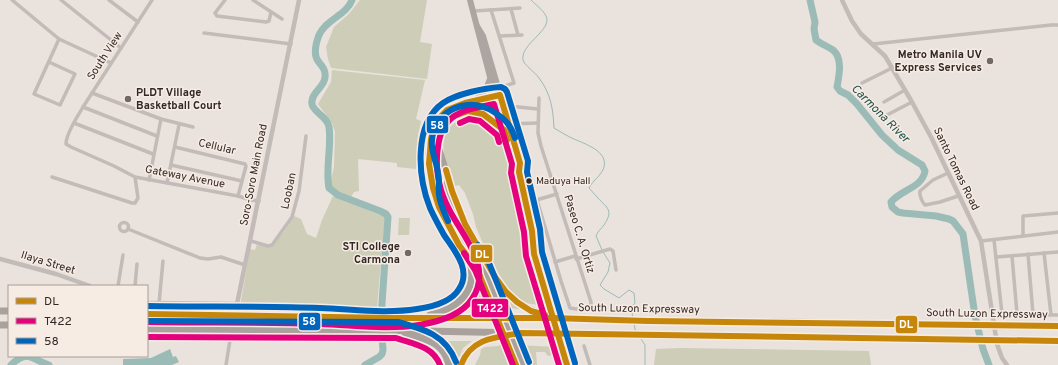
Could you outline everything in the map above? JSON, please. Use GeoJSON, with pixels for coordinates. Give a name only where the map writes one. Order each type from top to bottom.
{"type":"FeatureCollection","features":[{"type":"Feature","properties":{"kind":"highway"},"geometry":{"type":"LineString","coordinates":[[470,0],[478,26],[483,36],[498,88],[497,96]]}},
{"type":"Feature","properties":{"kind":"highway"},"geometry":{"type":"LineString","coordinates":[[478,26],[478,37],[490,77],[508,124],[520,163],[519,172],[532,231],[534,254],[567,365]]}},
{"type":"Feature","properties":{"kind":"highway"},"geometry":{"type":"LineString","coordinates":[[474,101],[486,89],[490,77]]}},
{"type":"Feature","properties":{"kind":"highway"},"geometry":{"type":"LineString","coordinates":[[494,301],[477,269],[469,260],[448,226],[437,202],[432,186],[429,147],[432,131],[439,118],[451,108],[497,96]]}},
{"type":"Feature","properties":{"kind":"highway"},"geometry":{"type":"LineString","coordinates":[[501,105],[458,114],[445,125],[438,147],[437,172],[442,199],[452,226],[468,245],[482,266],[514,352],[522,365]]}},
{"type":"Feature","properties":{"kind":"highway"},"geometry":{"type":"LineString","coordinates":[[501,105],[504,130],[513,165],[519,172]]}},
{"type":"Feature","properties":{"kind":"highway"},"geometry":{"type":"LineString","coordinates":[[468,112],[483,114],[504,130]]}},
{"type":"Feature","properties":{"kind":"highway"},"geometry":{"type":"LineString","coordinates":[[438,147],[454,197],[465,224],[501,285],[512,298],[524,307],[552,318]]}},
{"type":"Feature","properties":{"kind":"highway"},"geometry":{"type":"LineString","coordinates":[[446,170],[448,199],[468,245]]}},
{"type":"Feature","properties":{"kind":"highway"},"geometry":{"type":"LineString","coordinates":[[532,231],[541,252],[574,365]]}},
{"type":"Feature","properties":{"kind":"highway"},"geometry":{"type":"LineString","coordinates":[[418,317],[436,314],[446,310],[462,299],[469,289],[471,281],[469,260]]}},
{"type":"Feature","properties":{"kind":"highway","name":"South Luzon Expressway"},"geometry":{"type":"LineString","coordinates":[[148,314],[374,318],[552,318],[648,321],[1058,326]]}},
{"type":"Feature","properties":{"kind":"highway"},"geometry":{"type":"LineString","coordinates":[[148,329],[397,330],[653,336],[1058,341]]}},
{"type":"Feature","properties":{"kind":"highway"},"geometry":{"type":"LineString","coordinates":[[397,330],[435,344],[443,351],[449,365]]}},
{"type":"Feature","properties":{"kind":"highway"},"geometry":{"type":"LineString","coordinates":[[461,365],[466,353],[476,344],[490,338],[521,333]]}},
{"type":"Feature","properties":{"kind":"highway"},"geometry":{"type":"LineString","coordinates":[[514,352],[516,365]]}},
{"type":"Feature","properties":{"kind":"street"},"geometry":{"type":"LineString","coordinates":[[12,0],[59,39],[111,63]]}},
{"type":"Feature","properties":{"kind":"street"},"geometry":{"type":"LineString","coordinates":[[60,0],[121,48]]}},
{"type":"Feature","properties":{"kind":"street"},"geometry":{"type":"LineString","coordinates":[[108,0],[138,22]]}},
{"type":"Feature","properties":{"kind":"street"},"geometry":{"type":"LineString","coordinates":[[225,0],[215,13],[217,16],[268,22],[271,12]]}},
{"type":"Feature","properties":{"kind":"street"},"geometry":{"type":"LineString","coordinates":[[253,0],[282,19]]}},
{"type":"Feature","properties":{"kind":"street","name":"Soro-Soro Main Road"},"geometry":{"type":"LineString","coordinates":[[159,303],[237,306],[299,0]]}},
{"type":"Feature","properties":{"kind":"street","name":"Santo Tomas Road"},"geometry":{"type":"LineString","coordinates":[[842,0],[852,21],[861,34],[885,56],[912,102],[981,241],[997,344],[1002,358],[1007,365]]}},
{"type":"Feature","properties":{"kind":"street","name":"South View"},"geometry":{"type":"LineString","coordinates":[[74,123],[151,1]]}},
{"type":"Feature","properties":{"kind":"street"},"geometry":{"type":"LineString","coordinates":[[473,11],[520,8]]}},
{"type":"Feature","properties":{"kind":"street"},"geometry":{"type":"LineString","coordinates":[[500,36],[520,35],[511,9]]}},
{"type":"Feature","properties":{"kind":"street"},"geometry":{"type":"LineString","coordinates":[[491,10],[514,83],[498,88]]}},
{"type":"Feature","properties":{"kind":"street"},"geometry":{"type":"LineString","coordinates":[[873,44],[1051,25],[1058,26]]}},
{"type":"Feature","properties":{"kind":"street"},"geometry":{"type":"LineString","coordinates":[[204,33],[290,44]]}},
{"type":"Feature","properties":{"kind":"street"},"geometry":{"type":"LineString","coordinates":[[48,62],[75,74],[60,105],[34,94],[48,62],[59,39]]}},
{"type":"Feature","properties":{"kind":"street"},"geometry":{"type":"LineString","coordinates":[[862,83],[892,68]]}},
{"type":"Feature","properties":{"kind":"street"},"geometry":{"type":"LineString","coordinates":[[884,102],[904,90]]}},
{"type":"Feature","properties":{"kind":"street"},"geometry":{"type":"LineString","coordinates":[[92,93],[161,119],[193,128]]}},
{"type":"Feature","properties":{"kind":"street","name":"Paseo C. A. Ortiz"},"geometry":{"type":"LineString","coordinates":[[539,98],[538,133],[541,146],[591,306],[590,308],[582,310],[570,308],[555,262]]}},
{"type":"Feature","properties":{"kind":"street"},"geometry":{"type":"LineString","coordinates":[[887,115],[912,102]]}},
{"type":"Feature","properties":{"kind":"street"},"geometry":{"type":"LineString","coordinates":[[501,105],[538,110]]}},
{"type":"Feature","properties":{"kind":"street"},"geometry":{"type":"LineString","coordinates":[[83,107],[157,136]]}},
{"type":"Feature","properties":{"kind":"street"},"geometry":{"type":"LineString","coordinates":[[148,180],[161,119]]}},
{"type":"Feature","properties":{"kind":"street"},"geometry":{"type":"LineString","coordinates":[[74,123],[153,154]]}},
{"type":"Feature","properties":{"kind":"street","name":"Gateway Avenue"},"geometry":{"type":"LineString","coordinates":[[74,123],[66,140],[68,146],[135,177],[259,201]]}},
{"type":"Feature","properties":{"kind":"street"},"geometry":{"type":"LineString","coordinates":[[508,124],[538,123]]}},
{"type":"Feature","properties":{"kind":"street"},"geometry":{"type":"LineString","coordinates":[[167,183],[180,124]]}},
{"type":"Feature","properties":{"kind":"street","name":"Looban"},"geometry":{"type":"LineString","coordinates":[[251,241],[268,246],[272,244],[292,217],[299,191],[306,136]]}},
{"type":"Feature","properties":{"kind":"street","name":"Cellular"},"geometry":{"type":"LineString","coordinates":[[175,147],[242,162],[246,166],[238,196]]}},
{"type":"Feature","properties":{"kind":"street"},"geometry":{"type":"LineString","coordinates":[[171,166],[242,181]]}},
{"type":"Feature","properties":{"kind":"street"},"geometry":{"type":"LineString","coordinates":[[948,173],[932,180],[920,191],[923,203],[925,205],[940,202],[958,196]]}},
{"type":"Feature","properties":{"kind":"street"},"geometry":{"type":"LineString","coordinates":[[52,177],[135,203],[138,198],[135,177]]}},
{"type":"Feature","properties":{"kind":"street"},"geometry":{"type":"LineString","coordinates":[[526,203],[557,194]]}},
{"type":"Feature","properties":{"kind":"street"},"geometry":{"type":"LineString","coordinates":[[537,200],[555,262],[610,249],[612,251],[616,270]]}},
{"type":"Feature","properties":{"kind":"street"},"geometry":{"type":"LineString","coordinates":[[1023,236],[1023,216],[1058,213]]}},
{"type":"Feature","properties":{"kind":"street"},"geometry":{"type":"LineString","coordinates":[[128,228],[200,258],[208,260],[221,257],[245,264]]}},
{"type":"Feature","properties":{"kind":"street"},"geometry":{"type":"LineString","coordinates":[[981,241],[1058,232]]}},
{"type":"Feature","properties":{"kind":"street"},"geometry":{"type":"LineString","coordinates":[[994,240],[1002,314],[1058,315]]}},
{"type":"Feature","properties":{"kind":"street"},"geometry":{"type":"LineString","coordinates":[[996,256],[1058,252]]}},
{"type":"Feature","properties":{"kind":"street"},"geometry":{"type":"LineString","coordinates":[[1044,253],[1051,314]]}},
{"type":"Feature","properties":{"kind":"street"},"geometry":{"type":"LineString","coordinates":[[1028,254],[1033,314]]}},
{"type":"Feature","properties":{"kind":"street"},"geometry":{"type":"LineString","coordinates":[[118,285],[123,255]]}},
{"type":"Feature","properties":{"kind":"street"},"geometry":{"type":"LineString","coordinates":[[1012,256],[1017,314]]}},
{"type":"Feature","properties":{"kind":"street","name":"Ilaya Street"},"geometry":{"type":"LineString","coordinates":[[0,259],[56,274],[87,285]]}},
{"type":"Feature","properties":{"kind":"street"},"geometry":{"type":"LineString","coordinates":[[148,303],[159,303],[163,261]]}},
{"type":"Feature","properties":{"kind":"street"},"geometry":{"type":"LineString","coordinates":[[135,285],[137,264]]}},
{"type":"Feature","properties":{"kind":"street"},"geometry":{"type":"LineString","coordinates":[[226,365],[230,340]]}},
{"type":"Feature","properties":{"kind":"street"},"geometry":{"type":"LineString","coordinates":[[584,346],[590,365]]}},
{"type":"Feature","properties":{"kind":"green space"},"geometry":{"type":"Polygon","coordinates":[[[360,0],[427,0],[420,42],[432,44],[427,79],[331,68],[326,47],[334,27],[349,14],[360,0]]]}},
{"type":"Feature","properties":{"kind":"green space"},"geometry":{"type":"Polygon","coordinates":[[[332,70],[425,80],[416,119],[421,121],[418,135],[416,169],[397,167],[397,163],[358,159],[359,191],[354,192],[351,197],[336,191],[332,187],[331,180],[334,167],[335,132],[332,123],[318,104],[331,82],[332,70]]]}},
{"type":"Feature","properties":{"kind":"green space"},"geometry":{"type":"Polygon","coordinates":[[[477,115],[492,124],[500,132],[545,307],[524,303],[506,286],[487,253],[476,227],[465,193],[459,185],[455,186],[447,167],[444,143],[449,129],[460,119],[477,115]]]}},
{"type":"Feature","properties":{"kind":"green space"},"geometry":{"type":"Polygon","coordinates":[[[333,196],[385,217],[377,307],[240,307],[250,249],[255,250],[257,244],[268,247],[284,232],[294,216],[301,219],[307,234],[316,238],[333,196]]]}},
{"type":"Feature","properties":{"kind":"green space"},"geometry":{"type":"Polygon","coordinates":[[[399,218],[410,218],[409,235],[398,235],[399,218]]]}},
{"type":"Feature","properties":{"kind":"green space"},"geometry":{"type":"Polygon","coordinates":[[[486,265],[503,293],[520,309],[501,307],[486,265]]]}},
{"type":"Feature","properties":{"kind":"green space"},"geometry":{"type":"Polygon","coordinates":[[[476,272],[490,306],[484,306],[484,308],[466,308],[453,311],[470,300],[473,296],[477,281],[476,272]]]}},
{"type":"Feature","properties":{"kind":"green space"},"geometry":{"type":"Polygon","coordinates":[[[441,341],[472,341],[463,348],[456,365],[454,365],[448,349],[441,341]]]}},
{"type":"Feature","properties":{"kind":"green space"},"geometry":{"type":"Polygon","coordinates":[[[506,345],[512,365],[475,365],[481,349],[506,345]]]}},
{"type":"Feature","properties":{"kind":"green space"},"geometry":{"type":"Polygon","coordinates":[[[516,345],[557,347],[559,354],[548,356],[545,352],[536,352],[537,365],[525,365],[516,345]]]}},
{"type":"Feature","properties":{"kind":"green space"},"geometry":{"type":"Polygon","coordinates":[[[680,348],[869,351],[871,365],[654,365],[656,349],[680,348]]]}},
{"type":"Feature","properties":{"kind":"water"},"geometry":{"type":"Polygon","coordinates":[[[170,349],[173,357],[176,356],[179,362],[172,365],[123,365],[123,359],[151,358],[170,349]]]}},
{"type":"Feature","properties":{"kind":"waterway"},"geometry":{"type":"LineString","coordinates":[[352,0],[345,10],[326,25],[319,35],[315,52],[316,58],[324,70],[325,77],[323,84],[313,97],[312,104],[315,110],[326,120],[329,127],[329,188],[338,195],[380,211],[388,217],[381,323],[383,350],[379,357],[365,365]]}},
{"type":"Feature","properties":{"kind":"waterway"},"geometry":{"type":"LineString","coordinates":[[531,0],[545,14],[547,21],[545,27],[526,48],[523,54],[523,60],[543,84],[549,96],[554,128],[595,149],[603,157],[603,170],[589,188],[606,207],[609,213],[607,220],[596,236],[602,250]]}},
{"type":"Feature","properties":{"kind":"waterway","name":"Carmona River"},"geometry":{"type":"LineString","coordinates":[[810,0],[815,22],[814,29],[816,40],[833,50],[838,58],[840,67],[837,87],[857,104],[882,135],[898,150],[922,165],[925,171],[923,177],[916,185],[891,202],[892,207],[898,212],[936,216],[949,219],[953,221],[963,234],[975,316],[983,349],[989,365]]}},
{"type":"Feature","properties":{"kind":"waterway"},"geometry":{"type":"LineString","coordinates":[[603,252],[610,263],[608,272],[600,285],[619,298],[629,290],[634,293],[635,303],[631,308],[633,318]]}},
{"type":"Feature","properties":{"kind":"waterway"},"geometry":{"type":"LineString","coordinates":[[634,323],[637,333]]}},
{"type":"Feature","properties":{"kind":"waterway"},"geometry":{"type":"LineString","coordinates":[[641,339],[645,345],[645,365]]}},
{"type":"Feature","properties":{"kind":"waterway"},"geometry":{"type":"LineString","coordinates":[[11,365],[21,357]]}},
{"type":"Feature","properties":{"kind":"waterway"},"geometry":{"type":"LineString","coordinates":[[29,357],[49,365]]}},
{"type":"Feature","properties":{"kind":"tunnel"},"geometry":{"type":"LineString","coordinates":[[230,340],[236,309]]}},
{"type":"Feature","properties":{"kind":"transit line","name":"58"},"geometry":{"type":"LineString","coordinates":[[148,306],[298,307],[393,311],[422,308],[440,304],[451,298],[459,289],[462,282],[464,275],[463,268],[457,254],[435,218],[426,196],[421,167],[423,138],[427,124],[433,112],[443,103],[470,92],[501,87],[507,92],[528,161],[527,172],[540,229],[542,252],[575,363]]}},
{"type":"Feature","properties":{"kind":"transit line","name":"DL"},"geometry":{"type":"LineString","coordinates":[[516,365],[477,269],[459,245],[439,207],[433,188],[429,164],[431,139],[434,127],[439,118],[447,110],[465,103],[500,95],[520,163],[519,172],[532,231],[534,254],[567,365]]}},
{"type":"Feature","properties":{"kind":"transit line","name":"T422"},"geometry":{"type":"LineString","coordinates":[[148,322],[298,323],[394,327],[426,324],[441,320],[462,310],[472,299],[478,286],[479,274],[477,261],[472,249],[446,203],[441,190],[437,168],[438,147],[440,135],[444,126],[450,120],[465,111],[494,104],[512,164],[511,173],[524,232],[526,256],[559,365]]}},
{"type":"Feature","properties":{"kind":"transit line","name":"58"},"geometry":{"type":"LineString","coordinates":[[448,221],[442,208],[439,192],[439,176],[432,147],[432,137],[434,131],[444,115],[460,106],[477,105],[486,108],[501,117],[507,123],[515,138]]}},
{"type":"Feature","properties":{"kind":"transit line","name":"DL"},"geometry":{"type":"LineString","coordinates":[[457,115],[468,111],[483,114],[504,130],[507,140]]}},
{"type":"Feature","properties":{"kind":"transit line","name":"T422"},"geometry":{"type":"LineString","coordinates":[[460,123],[469,119],[480,121],[497,135],[499,142]]}},
{"type":"Feature","properties":{"kind":"transit line","name":"DL"},"geometry":{"type":"LineString","coordinates":[[446,170],[452,191],[465,224],[495,277],[506,292],[517,302],[531,311],[545,315]]}},
{"type":"Feature","properties":{"kind":"transit line","name":"58"},"geometry":{"type":"LineString","coordinates":[[478,245],[489,263],[529,362]]}},
{"type":"Feature","properties":{"kind":"transit line","name":"T422"},"geometry":{"type":"LineString","coordinates":[[464,253],[475,270],[513,365]]}},
{"type":"Feature","properties":{"kind":"transit line","name":"DL"},"geometry":{"type":"LineString","coordinates":[[148,314],[390,318],[552,318],[648,321],[1058,326]]}},
{"type":"Feature","properties":{"kind":"transit line","name":"58"},"geometry":{"type":"LineString","coordinates":[[148,321],[398,322],[417,327],[433,334],[446,345],[456,362]]}},
{"type":"Feature","properties":{"kind":"transit line","name":"DL"},"geometry":{"type":"LineString","coordinates":[[461,365],[465,356],[471,349],[485,340],[521,333],[1058,341]]}},
{"type":"Feature","properties":{"kind":"transit line","name":"T422"},"geometry":{"type":"LineString","coordinates":[[148,337],[396,338],[416,344],[427,350],[433,354],[440,365]]}},
{"type":"Feature","properties":{"kind":"place","name":"Metro Manila UV Express Services"},"geometry":{"type":"Point","coordinates":[990,61]}},
{"type":"Feature","properties":{"kind":"place","name":"PLDT Village Basketball Court"},"geometry":{"type":"Point","coordinates":[128,99]}},
{"type":"Feature","properties":{"kind":"place","name":"Maduya Hall"},"geometry":{"type":"Point","coordinates":[529,181]}},
{"type":"Feature","properties":{"kind":"place","name":"STI College Carmona"},"geometry":{"type":"Point","coordinates":[408,253]}}]}
